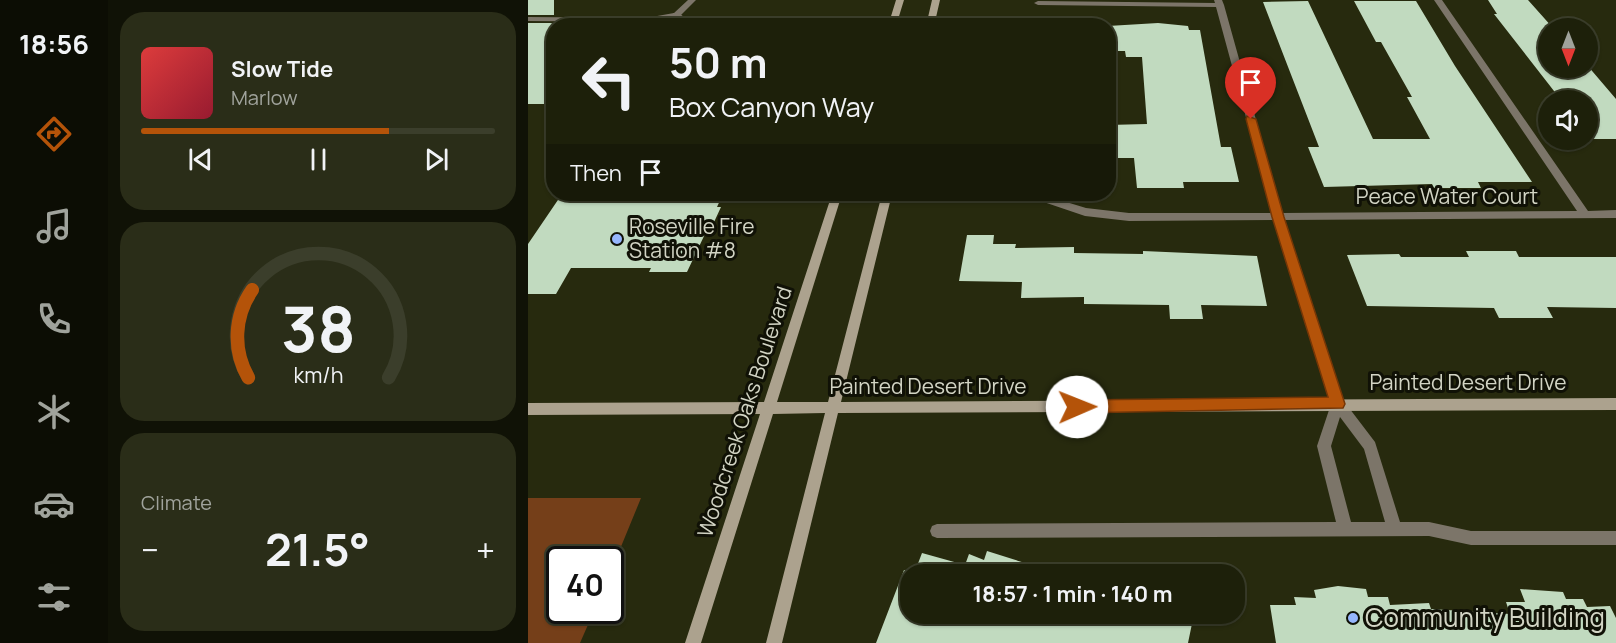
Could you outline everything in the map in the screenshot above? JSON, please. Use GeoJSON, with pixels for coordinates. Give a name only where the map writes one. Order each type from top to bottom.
{"type":"FeatureCollection","features":[{"type":"Feature","properties":{"kind":"main road"},"geometry":{"type":"LineString","coordinates":[[894,18],[900,0]]}},
{"type":"Feature","properties":{"kind":"main road"},"geometry":{"type":"LineString","coordinates":[[932,18],[936,0]]}},
{"type":"Feature","properties":{"kind":"main road","name":"Woodcreek Oaks Boulevard"},"geometry":{"type":"LineString","coordinates":[[693,643],[835,201]]}},
{"type":"Feature","properties":{"kind":"main road"},"geometry":{"type":"LineString","coordinates":[[774,643],[885,201]]}},
{"type":"Feature","properties":{"kind":"main road","name":"Painted Desert Drive"},"geometry":{"type":"LineString","coordinates":[[528,409],[1616,404]]}},
{"type":"Feature","properties":{"kind":"street"},"geometry":{"type":"LineString","coordinates":[[664,18],[676,15],[692,0]]}},
{"type":"Feature","properties":{"kind":"street"},"geometry":{"type":"LineString","coordinates":[[1438,0],[1585,215]]}},
{"type":"Feature","properties":{"kind":"street"},"geometry":{"type":"LineString","coordinates":[[1038,3],[1086,6],[1219,3],[1278,217],[1338,404],[1370,446],[1395,529]]}},
{"type":"Feature","properties":{"kind":"street"},"geometry":{"type":"LineString","coordinates":[[676,15],[680,18]]}},
{"type":"Feature","properties":{"kind":"street"},"geometry":{"type":"LineString","coordinates":[[528,19],[546,20]]}},
{"type":"Feature","properties":{"kind":"street","name":"Peace Water Court"},"geometry":{"type":"LineString","coordinates":[[1051,201],[1084,212],[1129,217],[1616,214]]}},
{"type":"Feature","properties":{"kind":"street"},"geometry":{"type":"LineString","coordinates":[[1338,404],[1324,446],[1345,529]]}},
{"type":"Feature","properties":{"kind":"street"},"geometry":{"type":"LineString","coordinates":[[937,531],[1429,529],[1471,538],[1616,538]]}},
{"type":"Feature","properties":{"kind":"shaded area"},"geometry":{"type":"Polygon","coordinates":[[[528,498],[641,498],[621,546],[546,546],[546,624],[588,624],[580,643],[528,643],[528,498]]]}},
{"type":"Feature","properties":{"kind":"building"},"geometry":{"type":"Polygon","coordinates":[[[528,0],[554,0],[554,15],[528,15],[528,0]]]}},
{"type":"Feature","properties":{"kind":"building"},"geometry":{"type":"Polygon","coordinates":[[[1488,0],[1528,0],[1544,18],[1538,18],[1538,70],[1494,14],[1497,14],[1488,0]]]}},
{"type":"Feature","properties":{"kind":"building"},"geometry":{"type":"Polygon","coordinates":[[[1308,1],[1373,139],[1430,139],[1407,97],[1412,97],[1381,42],[1376,42],[1354,1],[1416,1],[1455,66],[1532,182],[1478,182],[1481,188],[1434,188],[1432,184],[1324,187],[1308,147],[1319,147],[1263,2],[1308,1]]]}},
{"type":"Feature","properties":{"kind":"building"},"geometry":{"type":"Polygon","coordinates":[[[528,23],[546,23],[546,104],[528,104],[528,23]]]}},
{"type":"Feature","properties":{"kind":"building"},"geometry":{"type":"Polygon","coordinates":[[[1158,23],[1188,26],[1189,30],[1200,30],[1221,147],[1231,147],[1239,182],[1183,182],[1184,188],[1137,188],[1134,158],[1116,158],[1116,125],[1147,124],[1142,57],[1126,57],[1125,51],[1116,51],[1116,26],[1158,23]]]}},
{"type":"Feature","properties":{"kind":"building"},"geometry":{"type":"Polygon","coordinates":[[[1544,78],[1598,78],[1616,99],[1616,139],[1598,139],[1598,90],[1553,90],[1544,78]]]}},
{"type":"Feature","properties":{"kind":"building","name":"Roseville Fire Station #8"},"geometry":{"type":"Polygon","coordinates":[[[557,201],[720,201],[717,207],[721,207],[687,272],[649,272],[651,268],[571,268],[556,294],[528,294],[528,244],[557,201]]]}},
{"type":"Feature","properties":{"kind":"building"},"geometry":{"type":"Polygon","coordinates":[[[967,235],[994,235],[993,244],[1016,244],[1015,248],[1074,247],[1074,253],[1143,254],[1143,251],[1257,256],[1267,306],[1201,305],[1203,319],[1170,319],[1169,305],[1084,304],[1084,297],[1021,298],[1022,282],[959,281],[967,235]]]}},
{"type":"Feature","properties":{"kind":"building"},"geometry":{"type":"Polygon","coordinates":[[[1466,251],[1516,251],[1519,257],[1616,257],[1616,308],[1547,307],[1553,318],[1499,318],[1494,308],[1367,306],[1347,255],[1399,254],[1401,257],[1469,257],[1466,251]]]}},
{"type":"Feature","properties":{"kind":"building"},"geometry":{"type":"Polygon","coordinates":[[[987,551],[1025,563],[965,564],[969,554],[984,560],[987,551]]]}},
{"type":"Feature","properties":{"kind":"building"},"geometry":{"type":"Polygon","coordinates":[[[922,553],[961,564],[918,564],[922,553]]]}},
{"type":"Feature","properties":{"kind":"building"},"geometry":{"type":"Polygon","coordinates":[[[900,580],[900,624],[1192,624],[1188,643],[876,643],[900,580]]]}},
{"type":"Feature","properties":{"kind":"building"},"geometry":{"type":"Polygon","coordinates":[[[1338,586],[1366,589],[1368,597],[1388,597],[1390,605],[1429,603],[1431,609],[1510,614],[1506,602],[1525,602],[1520,589],[1563,592],[1566,599],[1583,599],[1587,607],[1610,606],[1616,618],[1616,643],[1276,643],[1270,605],[1296,605],[1294,597],[1316,598],[1314,590],[1338,586]]]}},
{"type":"Feature","properties":{"kind":"place","name":"Roseville Fire Station #8"},"geometry":{"type":"Point","coordinates":[617,239]}},
{"type":"Feature","properties":{"kind":"place","name":"Community Building"},"geometry":{"type":"Point","coordinates":[1353,618]}},
{"type":"Feature","properties":{"kind":"route"},"geometry":{"type":"LineString","coordinates":[[1077,407],[1338,404],[1278,217],[1251,119]]}}]}
